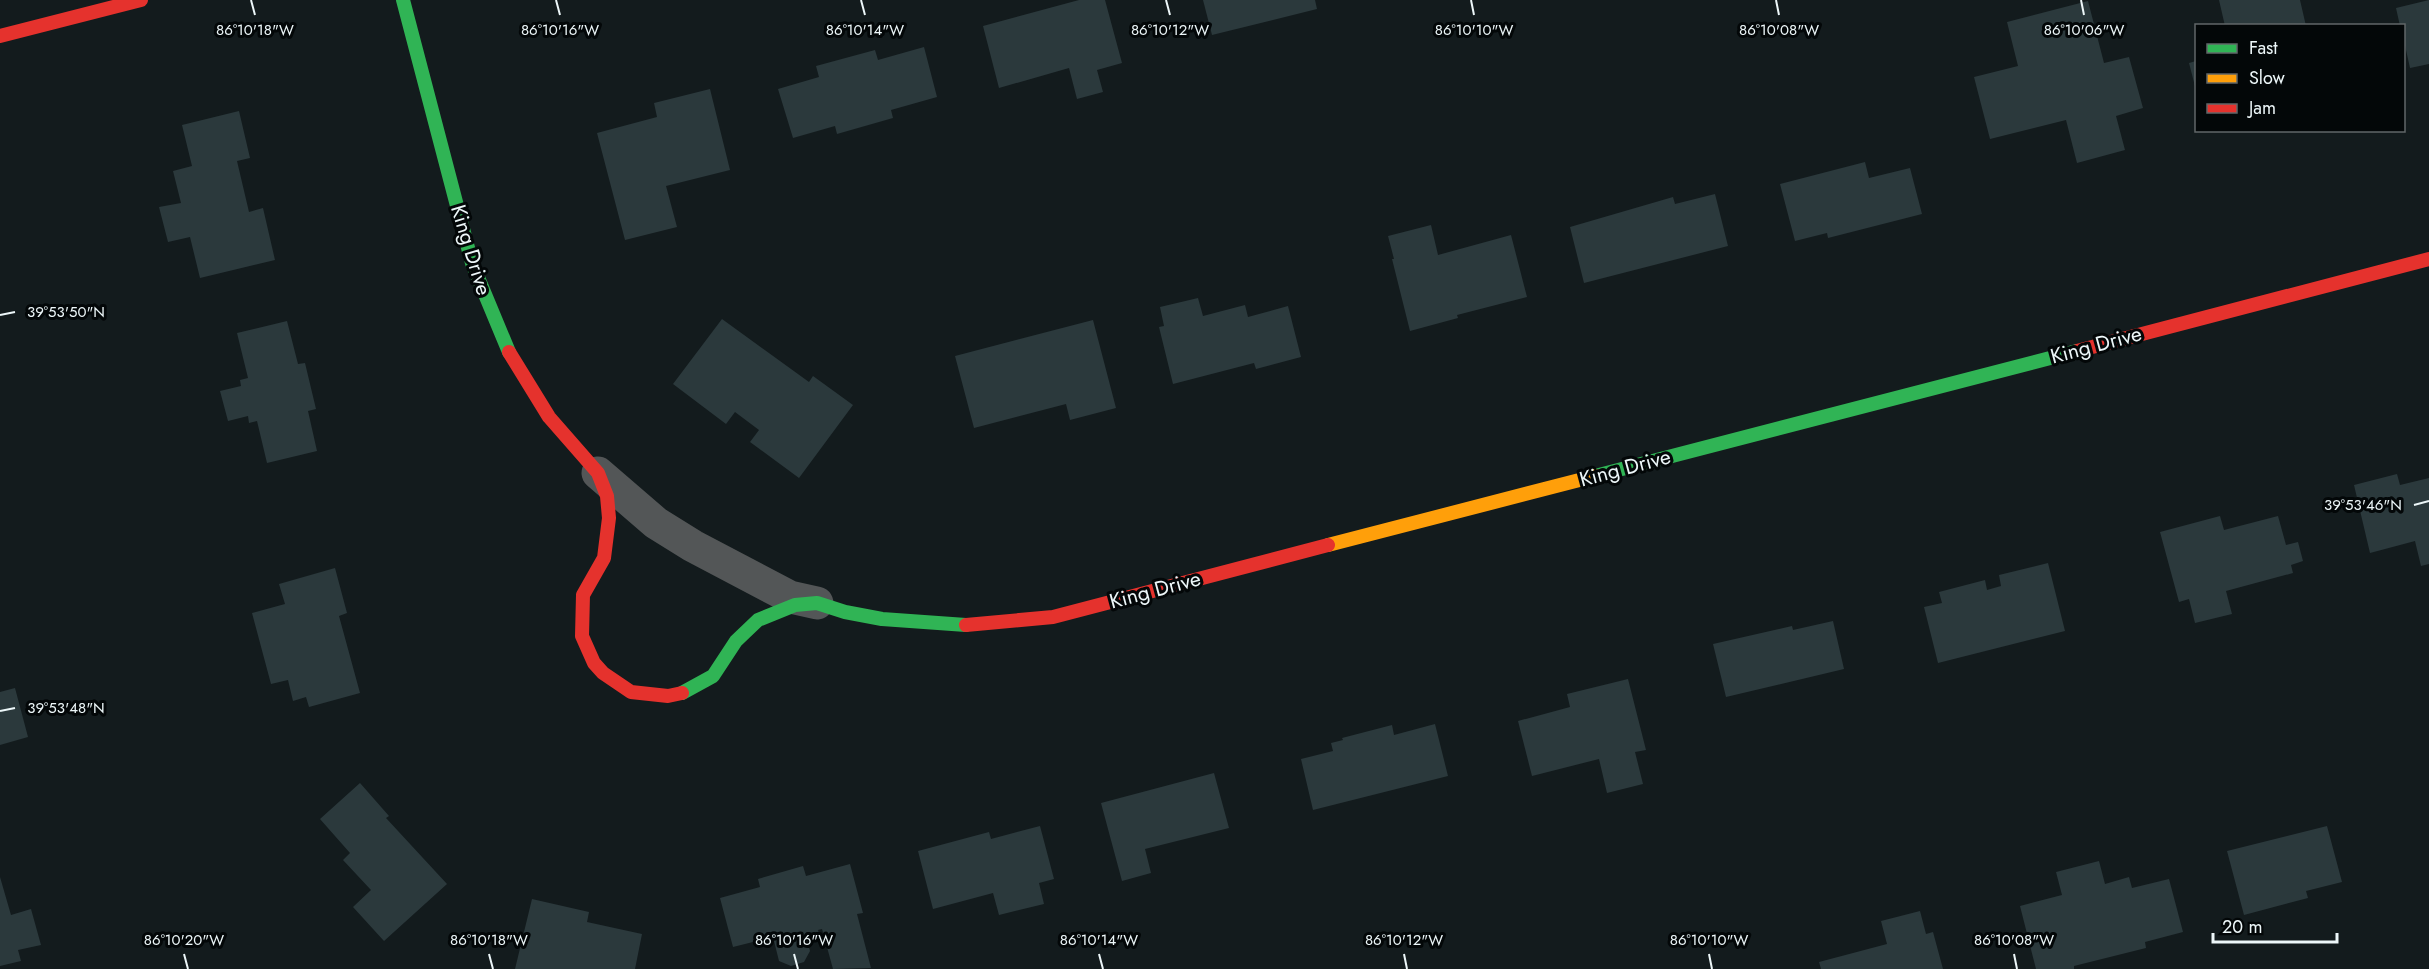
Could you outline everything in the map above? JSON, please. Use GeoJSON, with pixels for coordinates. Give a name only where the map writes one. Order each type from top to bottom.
{"type":"FeatureCollection","features":[{"type":"Feature","properties":{"kind":"street"},"geometry":{"type":"LineString","coordinates":[[0,36],[141,0]]}},
{"type":"Feature","properties":{"kind":"street","name":"King Drive"},"geometry":{"type":"LineString","coordinates":[[404,0],[472,262],[508,350],[549,417],[598,473],[656,523],[693,546],[790,597],[873,618],[977,625],[1053,617],[2429,259]]}},
{"type":"Feature","properties":{"kind":"street","name":"King Drive"},"geometry":{"type":"LineString","coordinates":[[598,473],[607,496],[609,518],[604,558],[583,595],[582,636],[594,663],[622,688],[631,692],[668,696],[685,692],[713,676],[736,641],[758,620],[795,605],[817,603]]}},
{"type":"Feature","properties":{"kind":"building"},"geometry":{"type":"Polygon","coordinates":[[[1079,0],[1105,0],[1122,63],[1097,70],[1103,92],[1077,99],[1069,68],[999,88],[983,26],[1079,0]]]}},
{"type":"Feature","properties":{"kind":"building"},"geometry":{"type":"Polygon","coordinates":[[[1203,0],[1315,0],[1317,9],[1212,35],[1203,0]]]}},
{"type":"Feature","properties":{"kind":"building"},"geometry":{"type":"Polygon","coordinates":[[[2219,0],[2300,0],[2306,24],[2225,24],[2219,0]]]}},
{"type":"Feature","properties":{"kind":"building"},"geometry":{"type":"Polygon","coordinates":[[[2429,0],[2429,64],[2410,68],[2405,46],[2405,24],[2400,24],[2396,8],[2429,0]]]}},
{"type":"Feature","properties":{"kind":"building"},"geometry":{"type":"Polygon","coordinates":[[[2088,1],[2104,63],[2129,57],[2143,108],[2116,116],[2125,150],[2077,163],[2066,120],[1990,139],[1974,77],[2018,66],[2007,22],[2088,1]]]}},
{"type":"Feature","properties":{"kind":"building"},"geometry":{"type":"Polygon","coordinates":[[[924,47],[937,97],[891,110],[893,118],[837,134],[835,126],[793,138],[778,89],[819,77],[816,66],[875,50],[878,60],[924,47]]]}},
{"type":"Feature","properties":{"kind":"building"},"geometry":{"type":"Polygon","coordinates":[[[2195,61],[2195,86],[2189,63],[2195,61]]]}},
{"type":"Feature","properties":{"kind":"building"},"geometry":{"type":"Polygon","coordinates":[[[710,89],[730,170],[666,186],[677,227],[625,240],[597,133],[657,117],[654,103],[710,89]]]}},
{"type":"Feature","properties":{"kind":"building"},"geometry":{"type":"Polygon","coordinates":[[[239,111],[250,158],[237,161],[249,212],[263,208],[275,260],[200,278],[190,237],[168,242],[159,207],[181,203],[173,171],[192,166],[182,125],[239,111]]]}},
{"type":"Feature","properties":{"kind":"building"},"geometry":{"type":"Polygon","coordinates":[[[1865,162],[1869,178],[1910,168],[1922,214],[1828,238],[1827,233],[1795,241],[1780,184],[1865,162]]]}},
{"type":"Feature","properties":{"kind":"building"},"geometry":{"type":"Polygon","coordinates":[[[1715,194],[1728,246],[1584,283],[1570,227],[1673,197],[1675,204],[1715,194]]]}},
{"type":"Feature","properties":{"kind":"building"},"geometry":{"type":"Polygon","coordinates":[[[1431,225],[1438,255],[1511,235],[1527,297],[1457,315],[1458,318],[1410,331],[1388,236],[1431,225]]]}},
{"type":"Feature","properties":{"kind":"building"},"geometry":{"type":"Polygon","coordinates":[[[1198,298],[1203,316],[1245,305],[1248,317],[1288,306],[1301,357],[1256,369],[1254,363],[1173,384],[1159,327],[1164,326],[1160,307],[1198,298]]]}},
{"type":"Feature","properties":{"kind":"building"},"geometry":{"type":"Polygon","coordinates":[[[722,319],[809,382],[813,376],[853,405],[799,478],[750,442],[759,430],[735,412],[726,424],[673,384],[722,319]]]}},
{"type":"Feature","properties":{"kind":"building"},"geometry":{"type":"Polygon","coordinates":[[[1093,320],[1116,408],[1070,420],[1066,404],[974,428],[955,356],[1093,320]]]}},
{"type":"Feature","properties":{"kind":"building"},"geometry":{"type":"Polygon","coordinates":[[[287,321],[298,364],[305,363],[316,409],[308,411],[317,451],[267,463],[257,421],[249,423],[248,416],[228,421],[220,391],[241,386],[240,380],[248,378],[237,333],[287,321]]]}},
{"type":"Feature","properties":{"kind":"building"},"geometry":{"type":"Polygon","coordinates":[[[2397,474],[2400,485],[2429,478],[2429,564],[2421,566],[2415,541],[2370,553],[2354,485],[2397,474]]]}},
{"type":"Feature","properties":{"kind":"building"},"geometry":{"type":"Polygon","coordinates":[[[2220,516],[2224,530],[2278,516],[2286,545],[2298,542],[2303,561],[2291,565],[2293,573],[2226,591],[2232,614],[2195,623],[2189,599],[2179,602],[2160,532],[2220,516]]]}},
{"type":"Feature","properties":{"kind":"building"},"geometry":{"type":"Polygon","coordinates":[[[2048,563],[2065,631],[1938,663],[1924,607],[1942,603],[1939,592],[1985,580],[1987,590],[2001,586],[1999,575],[2048,563]]]}},
{"type":"Feature","properties":{"kind":"building"},"geometry":{"type":"Polygon","coordinates":[[[335,568],[347,613],[339,616],[360,693],[309,707],[306,697],[293,701],[288,680],[271,684],[252,613],[285,604],[279,584],[335,568]]]}},
{"type":"Feature","properties":{"kind":"building"},"geometry":{"type":"Polygon","coordinates":[[[1833,621],[1844,669],[1726,697],[1713,644],[1792,626],[1793,630],[1833,621]]]}},
{"type":"Feature","properties":{"kind":"building"},"geometry":{"type":"Polygon","coordinates":[[[1628,679],[1646,750],[1635,752],[1643,784],[1607,793],[1599,759],[1532,776],[1518,721],[1570,707],[1567,694],[1628,679]]]}},
{"type":"Feature","properties":{"kind":"building"},"geometry":{"type":"Polygon","coordinates":[[[15,688],[28,737],[0,745],[0,692],[15,688]]]}},
{"type":"Feature","properties":{"kind":"building"},"geometry":{"type":"Polygon","coordinates":[[[1435,724],[1448,776],[1313,810],[1301,759],[1333,751],[1331,743],[1343,740],[1342,738],[1392,725],[1394,735],[1435,724]]]}},
{"type":"Feature","properties":{"kind":"building"},"geometry":{"type":"Polygon","coordinates":[[[1214,773],[1229,828],[1145,849],[1151,873],[1122,881],[1101,803],[1214,773]]]}},
{"type":"Feature","properties":{"kind":"building"},"geometry":{"type":"Polygon","coordinates":[[[360,783],[389,816],[386,818],[447,884],[384,941],[353,907],[371,890],[343,860],[350,853],[320,819],[360,783]]]}},
{"type":"Feature","properties":{"kind":"building"},"geometry":{"type":"Polygon","coordinates":[[[1040,826],[1054,879],[1039,883],[1044,904],[999,915],[993,893],[933,909],[918,851],[989,832],[991,839],[1040,826]]]}},
{"type":"Feature","properties":{"kind":"building"},"geometry":{"type":"Polygon","coordinates":[[[2327,826],[2342,882],[2306,891],[2308,898],[2244,915],[2227,851],[2327,826]]]}},
{"type":"Feature","properties":{"kind":"building"},"geometry":{"type":"Polygon","coordinates":[[[2099,861],[2105,884],[2129,877],[2132,888],[2169,879],[2183,932],[2145,942],[2146,948],[2074,966],[2074,969],[2036,969],[2020,906],[2062,895],[2056,872],[2099,861]]]}},
{"type":"Feature","properties":{"kind":"building"},"geometry":{"type":"Polygon","coordinates":[[[850,864],[863,913],[857,914],[871,968],[833,969],[822,929],[818,930],[820,937],[807,940],[810,951],[804,962],[791,966],[779,961],[773,937],[733,947],[720,898],[760,887],[758,879],[803,866],[806,876],[850,864]]]}},
{"type":"Feature","properties":{"kind":"building"},"geometry":{"type":"Polygon","coordinates":[[[0,877],[11,915],[31,909],[41,945],[18,950],[21,961],[0,966],[0,877]]]}},
{"type":"Feature","properties":{"kind":"building"},"geometry":{"type":"Polygon","coordinates":[[[532,899],[589,912],[587,922],[642,934],[635,969],[515,969],[532,899]]]}},
{"type":"Feature","properties":{"kind":"building"},"geometry":{"type":"Polygon","coordinates":[[[1920,911],[1926,934],[1933,932],[1943,969],[1821,969],[1819,962],[1887,944],[1881,921],[1920,911]]]}},
{"type":"Feature","properties":{"kind":"traffic: fast"},"geometry":{"type":"LineString","coordinates":[[403,0],[472,263],[509,352]]}},
{"type":"Feature","properties":{"kind":"traffic: fast"},"geometry":{"type":"LineString","coordinates":[[1595,476],[2077,351]]}},
{"type":"Feature","properties":{"kind":"traffic: fast"},"geometry":{"type":"LineString","coordinates":[[682,693],[713,676],[736,641],[758,620],[795,605],[817,603],[845,612],[882,619],[966,625]]}},
{"type":"Feature","properties":{"kind":"traffic: slow"},"geometry":{"type":"LineString","coordinates":[[1328,545],[1595,476]]}},
{"type":"Feature","properties":{"kind":"traffic: jam"},"geometry":{"type":"LineString","coordinates":[[0,36],[141,0]]}},
{"type":"Feature","properties":{"kind":"traffic: jam"},"geometry":{"type":"LineString","coordinates":[[2077,351],[2429,259]]}},
{"type":"Feature","properties":{"kind":"traffic: jam"},"geometry":{"type":"LineString","coordinates":[[509,352],[549,417],[598,473],[607,496],[609,518],[604,558],[583,595],[582,636],[594,663],[603,673],[631,692],[668,696],[682,693]]}},
{"type":"Feature","properties":{"kind":"traffic: jam"},"geometry":{"type":"LineString","coordinates":[[966,625],[1053,617],[1328,545]]}}]}
